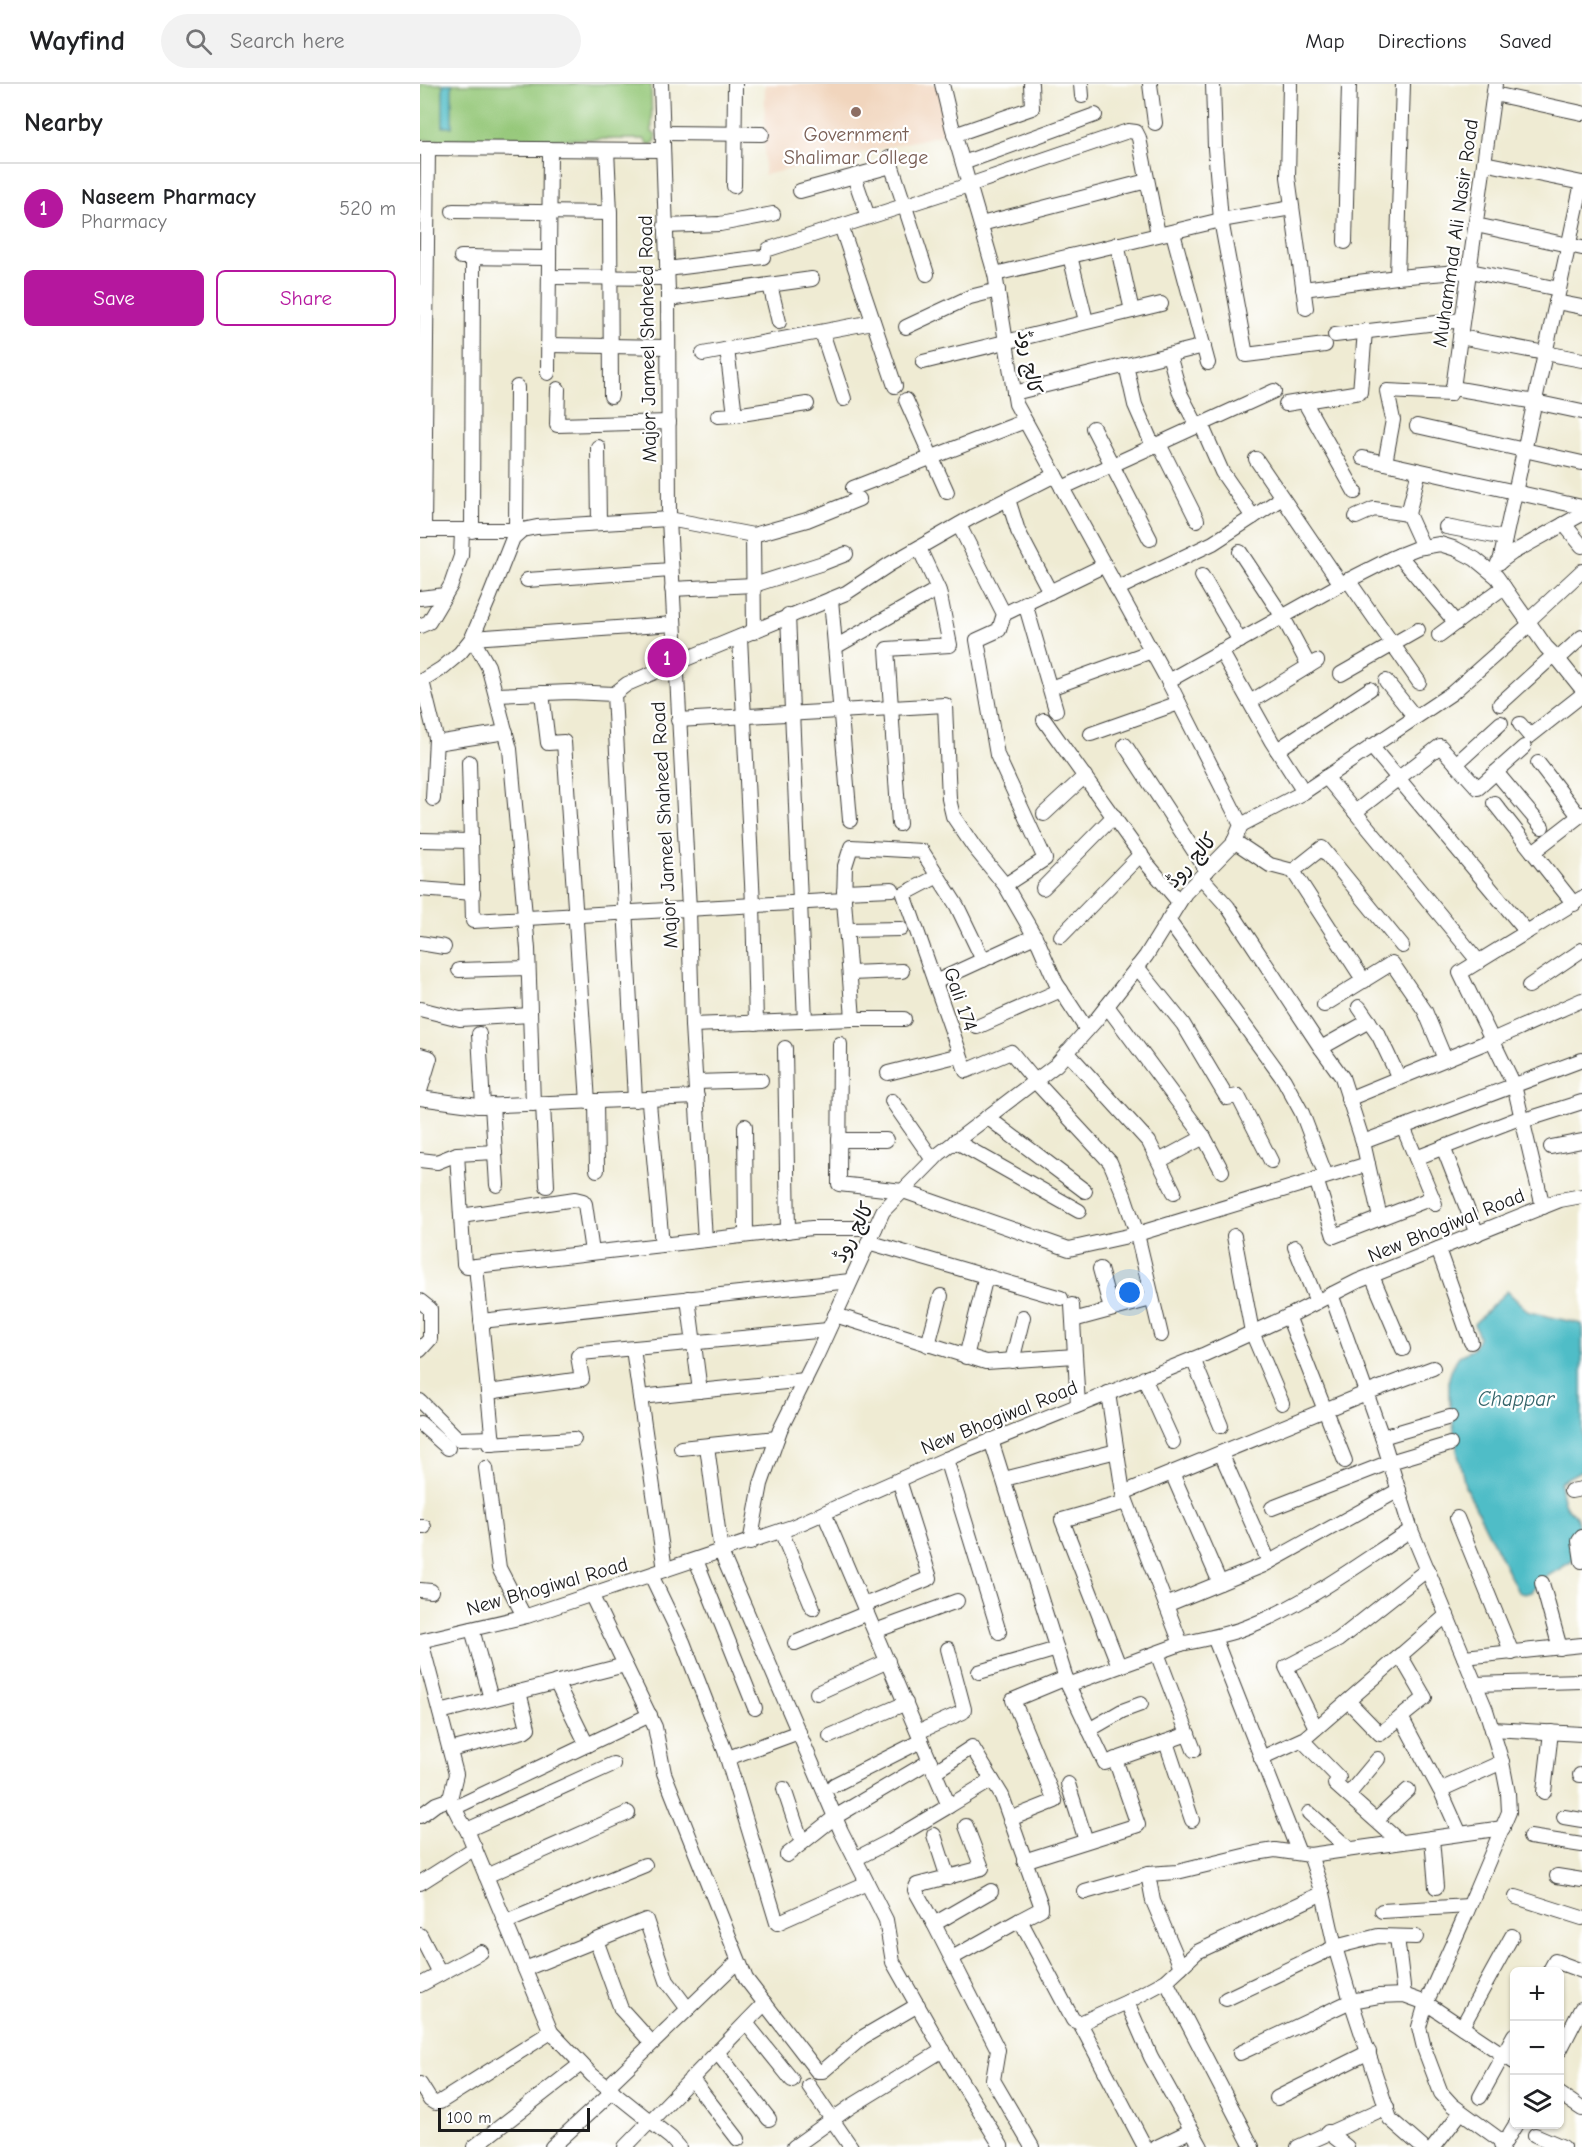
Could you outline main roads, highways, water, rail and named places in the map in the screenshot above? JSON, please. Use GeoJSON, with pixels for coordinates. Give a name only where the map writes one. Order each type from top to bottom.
{"type":"FeatureCollection","features":[{"type":"Feature","properties":{"kind":"water"},"geometry":{"type":"Polygon","coordinates":[[[443,84],[452,84],[452,127],[443,127],[443,84]]]}},
{"type":"Feature","properties":{"kind":"water","name":"Chappar"},"geometry":{"type":"Polygon","coordinates":[[[1507,1291],[1529,1312],[1582,1324],[1582,1470],[1560,1482],[1564,1503],[1578,1522],[1578,1530],[1573,1533],[1577,1553],[1571,1562],[1541,1580],[1532,1592],[1524,1594],[1518,1592],[1465,1486],[1449,1397],[1449,1378],[1453,1365],[1459,1356],[1473,1349],[1479,1337],[1474,1324],[1507,1291]]]}},
{"type":"Feature","properties":{"kind":"place","name":"Government Shalimar College"},"geometry":{"type":"Point","coordinates":[856,112]}},
{"type":"Feature","properties":{"kind":"place","name":"Naseem Pharmacy"},"geometry":{"type":"Point","coordinates":[667,658]}}]}
